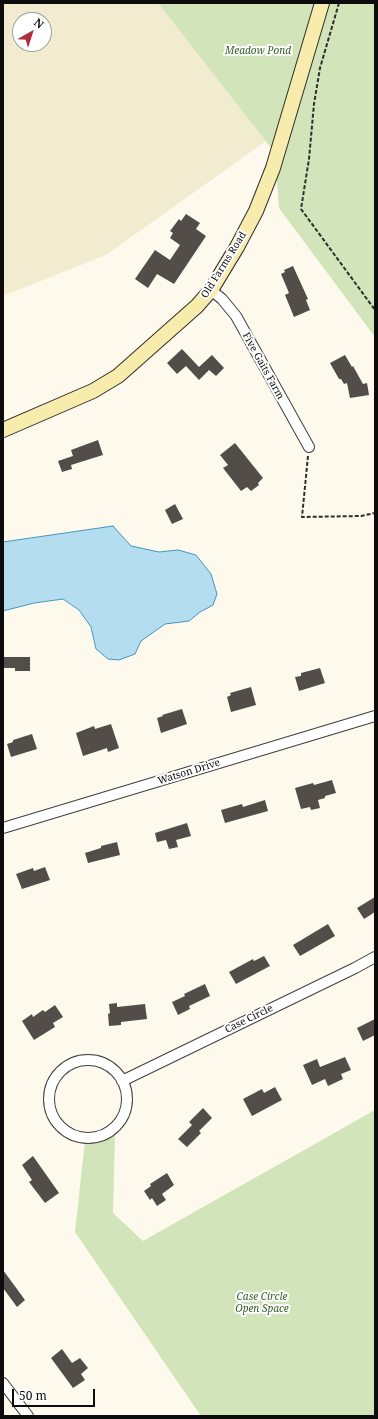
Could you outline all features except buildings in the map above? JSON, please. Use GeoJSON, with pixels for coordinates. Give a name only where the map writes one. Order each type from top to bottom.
{"type":"FeatureCollection","features":[{"type":"Feature","properties":{"kind":"street","name":"Old Farms Road"},"geometry":{"type":"LineString","coordinates":[[3,430],[93,391],[118,376],[197,306],[211,290],[237,248],[253,217],[273,168],[322,3]]}},
{"type":"Feature","properties":{"kind":"street","name":"Five Gaits Farm"},"geometry":{"type":"LineString","coordinates":[[211,290],[222,299],[236,316],[309,447]]}},
{"type":"Feature","properties":{"kind":"street","name":"Watson Drive"},"geometry":{"type":"LineString","coordinates":[[3,828],[375,716]]}},
{"type":"Feature","properties":{"kind":"street","name":"Case Circle"},"geometry":{"type":"LineString","coordinates":[[122,1081],[375,957]]}},
{"type":"Feature","properties":{"kind":"street"},"geometry":{"type":"LineString","coordinates":[[90,1060],[103,1063],[114,1070],[122,1081],[126,1092],[126,1104],[123,1116],[116,1126],[106,1134],[95,1138],[82,1138],[69,1134],[59,1126],[51,1114],[48,1102],[50,1088],[56,1076],[65,1067],[77,1061],[90,1060]]}},
{"type":"Feature","properties":{"kind":"street"},"geometry":{"type":"LineString","coordinates":[[3,1383],[28,1416]]}},
{"type":"Feature","properties":{"kind":"path"},"geometry":{"type":"LineString","coordinates":[[339,3],[320,68],[301,210],[375,310]]}},
{"type":"Feature","properties":{"kind":"path"},"geometry":{"type":"LineString","coordinates":[[309,447],[302,517],[361,516],[375,513]]}},
{"type":"Feature","properties":{"kind":"shaded area"},"geometry":{"type":"Polygon","coordinates":[[[3,3],[158,3],[266,141],[106,255],[3,296],[3,3]]]}},
{"type":"Feature","properties":{"kind":"green space","name":"Meadow Pond"},"geometry":{"type":"Polygon","coordinates":[[[158,3],[375,3],[375,337],[279,208],[275,153],[158,3]]]}},
{"type":"Feature","properties":{"kind":"green space","name":"Case Circle Open Space"},"geometry":{"type":"Polygon","coordinates":[[[375,1110],[375,1416],[201,1416],[75,1232],[85,1141],[101,1141],[115,1134],[113,1213],[143,1241],[375,1110]]]}},
{"type":"Feature","properties":{"kind":"water"},"geometry":{"type":"Polygon","coordinates":[[[113,526],[131,546],[159,552],[178,550],[196,555],[211,574],[217,594],[213,605],[200,612],[189,621],[165,624],[141,641],[135,654],[119,660],[108,659],[96,649],[91,627],[79,610],[63,599],[34,603],[3,611],[3,542],[113,526]]]}}]}
